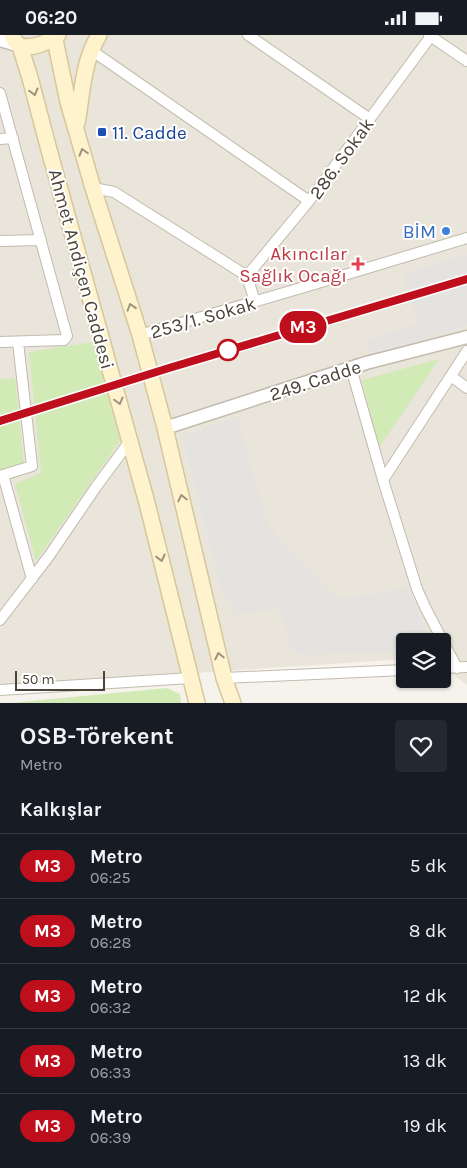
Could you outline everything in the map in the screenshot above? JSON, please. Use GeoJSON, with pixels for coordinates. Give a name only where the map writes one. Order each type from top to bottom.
{"type":"FeatureCollection","features":[{"type":"Feature","properties":{"kind":"main road"},"geometry":{"type":"LineString","coordinates":[[76,127],[83,77],[87,62],[99,35]]}},
{"type":"Feature","properties":{"kind":"main road","name":"Ahmet Andiçen Caddesi"},"geometry":{"type":"LineString","coordinates":[[16,40],[33,47],[39,46],[55,36],[68,102],[93,188],[140,335],[165,428],[224,678],[233,703]]}},
{"type":"Feature","properties":{"kind":"main road","name":"Ahmet Andiçen Caddesi"},"geometry":{"type":"LineString","coordinates":[[16,40],[30,78],[147,503],[197,703]]}},
{"type":"Feature","properties":{"kind":"street"},"geometry":{"type":"LineString","coordinates":[[248,35],[370,119]]}},
{"type":"Feature","properties":{"kind":"street"},"geometry":{"type":"LineString","coordinates":[[430,35],[467,61]]}},
{"type":"Feature","properties":{"kind":"street","name":"286. Sokak"},"geometry":{"type":"LineString","coordinates":[[248,276],[309,201],[430,35]]}},
{"type":"Feature","properties":{"kind":"street"},"geometry":{"type":"LineString","coordinates":[[0,40],[16,40]]}},
{"type":"Feature","properties":{"kind":"street"},"geometry":{"type":"LineString","coordinates":[[92,50],[309,201]]}},
{"type":"Feature","properties":{"kind":"street"},"geometry":{"type":"LineString","coordinates":[[0,93],[67,336],[64,340],[0,342]]}},
{"type":"Feature","properties":{"kind":"street"},"geometry":{"type":"LineString","coordinates":[[0,139],[12,139]]}},
{"type":"Feature","properties":{"kind":"street"},"geometry":{"type":"LineString","coordinates":[[93,188],[114,192],[248,276],[255,302]]}},
{"type":"Feature","properties":{"kind":"street","name":"253/1. Sokak"},"geometry":{"type":"LineString","coordinates":[[140,335],[467,238]]}},
{"type":"Feature","properties":{"kind":"street"},"geometry":{"type":"LineString","coordinates":[[0,241],[41,241]]}},
{"type":"Feature","properties":{"kind":"street","name":"249. Cadde"},"geometry":{"type":"LineString","coordinates":[[165,428],[351,368],[467,337]]}},
{"type":"Feature","properties":{"kind":"street"},"geometry":{"type":"LineString","coordinates":[[18,342],[32,467],[2,476],[32,579]]}},
{"type":"Feature","properties":{"kind":"street"},"geometry":{"type":"LineString","coordinates":[[384,479],[467,351]]}},
{"type":"Feature","properties":{"kind":"street"},"geometry":{"type":"LineString","coordinates":[[351,368],[417,589],[425,607],[462,667]]}},
{"type":"Feature","properties":{"kind":"street"},"geometry":{"type":"LineString","coordinates":[[451,376],[467,388]]}},
{"type":"Feature","properties":{"kind":"street"},"geometry":{"type":"LineString","coordinates":[[0,620],[49,556],[130,441]]}},
{"type":"Feature","properties":{"kind":"street"},"geometry":{"type":"LineString","coordinates":[[224,678],[396,670]]}},
{"type":"Feature","properties":{"kind":"street"},"geometry":{"type":"LineString","coordinates":[[0,690],[191,678]]}},
{"type":"Feature","properties":{"kind":"shaded area"},"geometry":{"type":"Polygon","coordinates":[[[0,35],[467,35],[467,685],[451,673],[451,633],[396,633],[396,660],[0,686],[0,35]]]}},
{"type":"Feature","properties":{"kind":"shaded area"},"geometry":{"type":"Polygon","coordinates":[[[467,254],[467,324],[464,327],[372,357],[367,340],[418,323],[403,274],[467,254]]]}},
{"type":"Feature","properties":{"kind":"shaded area"},"geometry":{"type":"Polygon","coordinates":[[[237,417],[266,520],[276,535],[331,593],[344,598],[408,586],[427,633],[396,633],[396,652],[304,655],[291,651],[282,615],[276,609],[236,615],[220,585],[182,436],[237,417]]]}},
{"type":"Feature","properties":{"kind":"green space"},"geometry":{"type":"Polygon","coordinates":[[[93,342],[120,441],[36,561],[15,484],[41,473],[29,352],[93,342]]]}},
{"type":"Feature","properties":{"kind":"green space"},"geometry":{"type":"Polygon","coordinates":[[[439,359],[379,448],[362,380],[439,359]]]}},
{"type":"Feature","properties":{"kind":"green space"},"geometry":{"type":"Polygon","coordinates":[[[15,378],[24,463],[0,470],[0,379],[15,378]]]}},
{"type":"Feature","properties":{"kind":"green space"},"geometry":{"type":"Polygon","coordinates":[[[167,688],[180,694],[181,703],[10,703],[167,688]]]}},
{"type":"Feature","properties":{"kind":"metro line","name":"M3"},"geometry":{"type":"LineString","coordinates":[[0,421],[169,368],[467,279]]}},
{"type":"Feature","properties":{"kind":"place","name":"11. Cadde"},"geometry":{"type":"Point","coordinates":[102,132]}},
{"type":"Feature","properties":{"kind":"place","name":"BİM"},"geometry":{"type":"Point","coordinates":[446,231]}},
{"type":"Feature","properties":{"kind":"place","name":"Akıncılar Sağlık Ocağı"},"geometry":{"type":"Point","coordinates":[358,264]}}]}
